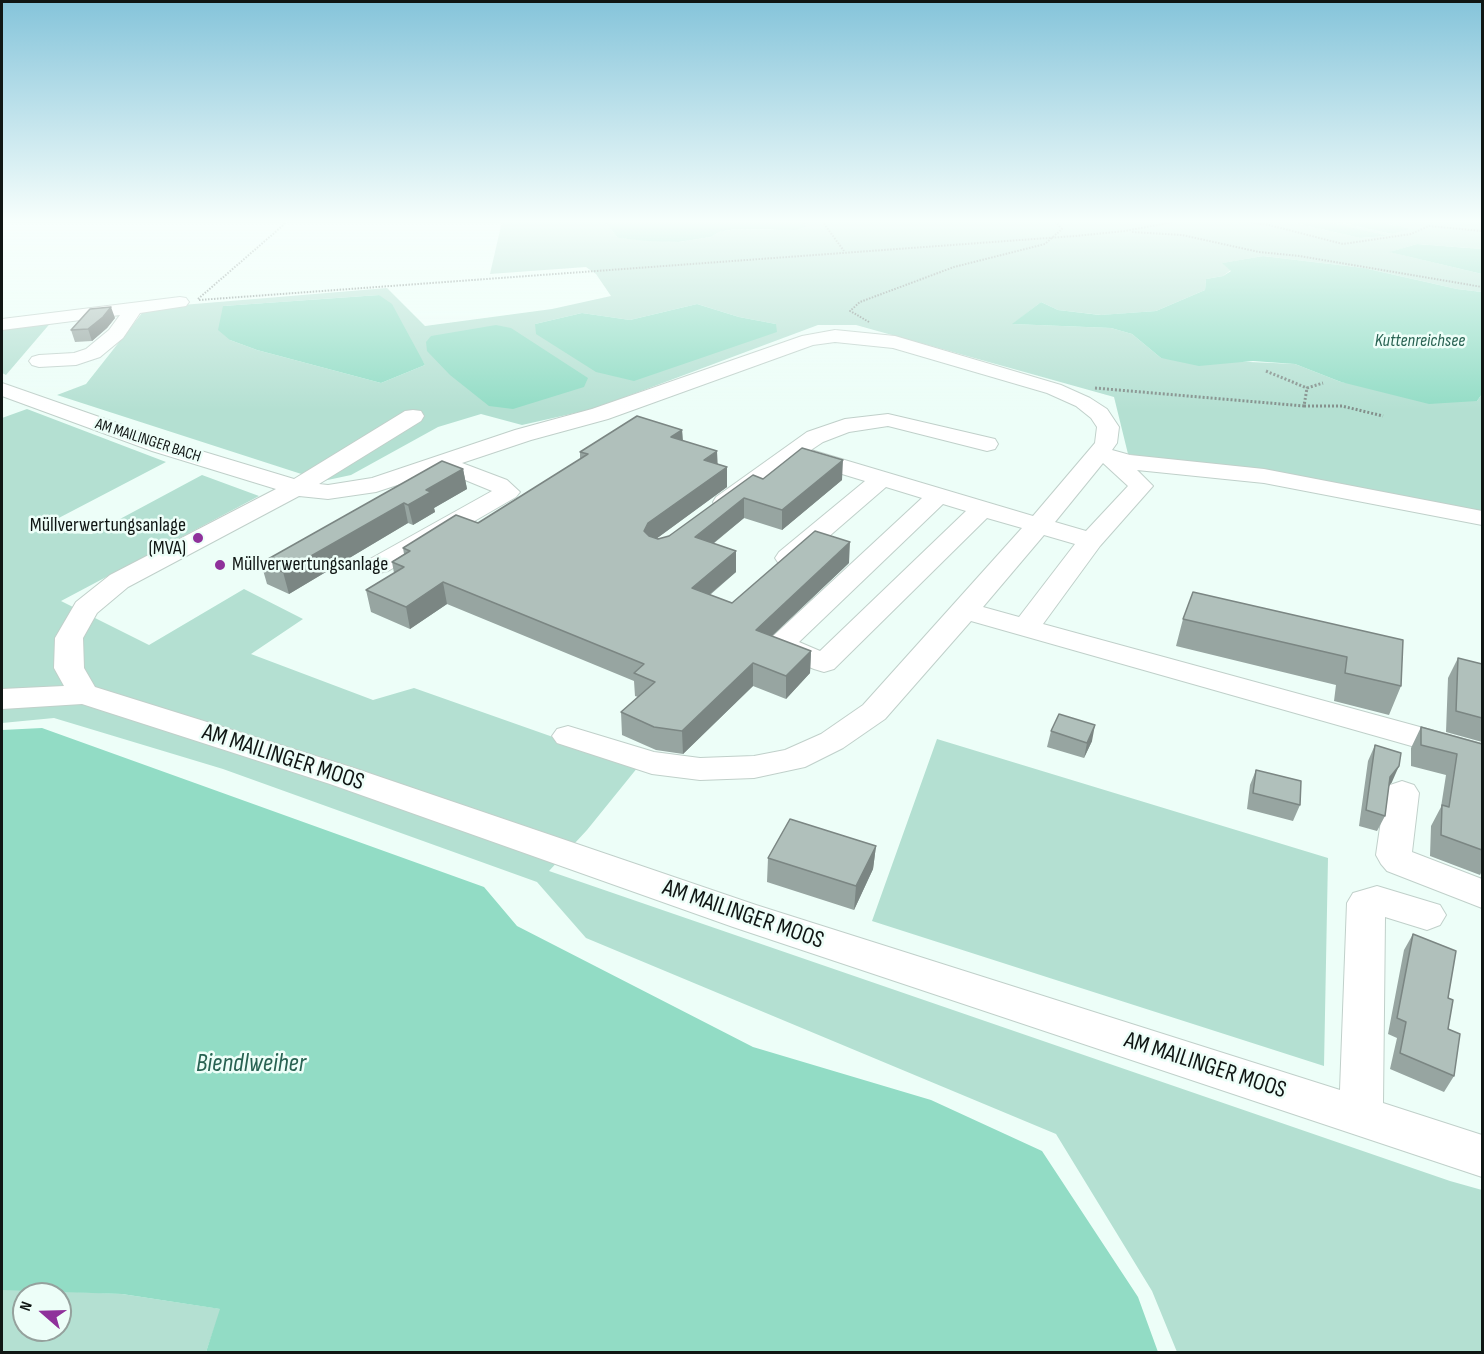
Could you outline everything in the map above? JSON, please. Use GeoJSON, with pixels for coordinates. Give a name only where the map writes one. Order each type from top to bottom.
{"type":"FeatureCollection","features":[{"type":"Feature","properties":{"kind":"street"},"geometry":{"type":"LineString","coordinates":[[2,325],[180,302]]}},
{"type":"Feature","properties":{"kind":"street"},"geometry":{"type":"LineString","coordinates":[[16,376],[93,353],[116,334],[134,308]]}},
{"type":"Feature","properties":{"kind":"street"},"geometry":{"type":"LineString","coordinates":[[16,376],[59,340],[84,314]]}},
{"type":"Feature","properties":{"kind":"street"},"geometry":{"type":"LineString","coordinates":[[300,489],[328,492],[376,485],[523,435],[600,414],[809,340],[835,336],[865,337],[906,345],[1054,389],[1083,402],[1099,414],[1108,427],[1105,456],[1037,526],[965,611],[874,712],[832,741],[793,759],[754,767],[700,769],[652,763],[568,736]]}},
{"type":"Feature","properties":{"kind":"street","name":"AM MAILINGER BACH"},"geometry":{"type":"LineString","coordinates":[[16,376],[160,446],[300,489]]}},
{"type":"Feature","properties":{"kind":"street"},"geometry":{"type":"LineString","coordinates":[[300,489],[318,499],[357,500],[378,496],[539,445],[600,414]]}},
{"type":"Feature","properties":{"kind":"street"},"geometry":{"type":"LineString","coordinates":[[84,694],[69,668],[69,638],[86,608],[118,581],[300,489],[413,416]]}},
{"type":"Feature","properties":{"kind":"street"},"geometry":{"type":"LineString","coordinates":[[707,515],[815,437],[845,426],[888,420],[987,444]]}},
{"type":"Feature","properties":{"kind":"street"},"geometry":{"type":"LineString","coordinates":[[793,452],[1091,541]]}},
{"type":"Feature","properties":{"kind":"street"},"geometry":{"type":"LineString","coordinates":[[1105,456],[1264,476],[1482,518]]}},
{"type":"Feature","properties":{"kind":"street"},"geometry":{"type":"LineString","coordinates":[[1024,629],[1091,541],[1141,486],[1105,456]]}},
{"type":"Feature","properties":{"kind":"street"},"geometry":{"type":"LineString","coordinates":[[379,565],[508,492],[499,485],[461,470]]}},
{"type":"Feature","properties":{"kind":"street"},"geometry":{"type":"LineString","coordinates":[[767,576],[881,478]]}},
{"type":"Feature","properties":{"kind":"street"},"geometry":{"type":"LineString","coordinates":[[938,496],[780,645],[824,663],[982,509]]}},
{"type":"Feature","properties":{"kind":"street"},"geometry":{"type":"LineString","coordinates":[[811,539],[871,559]]}},
{"type":"Feature","properties":{"kind":"street"},"geometry":{"type":"LineString","coordinates":[[846,582],[890,598]]}},
{"type":"Feature","properties":{"kind":"street"},"geometry":{"type":"LineString","coordinates":[[965,611],[1482,755]]}},
{"type":"Feature","properties":{"kind":"street","name":"AM MAILINGER MOOS"},"geometry":{"type":"LineString","coordinates":[[2,699],[84,694],[342,776],[746,917],[1482,1156]]}},
{"type":"Feature","properties":{"kind":"street"},"geometry":{"type":"LineString","coordinates":[[1402,793],[1394,855],[1400,862],[1482,894]]}},
{"type":"Feature","properties":{"kind":"street"},"geometry":{"type":"LineString","coordinates":[[1361,1117],[1366,903],[1377,900],[1427,915]]}},
{"type":"Feature","properties":{"kind":"path"},"geometry":{"type":"LineString","coordinates":[[215,284],[197,300],[410,284]]}},
{"type":"Feature","properties":{"kind":"path"},"geometry":{"type":"LineString","coordinates":[[869,322],[850,311],[860,302],[908,284]]}},
{"type":"Feature","properties":{"kind":"path"},"geometry":{"type":"LineString","coordinates":[[1465,284],[1482,287]]}},
{"type":"Feature","properties":{"kind":"path"},"geometry":{"type":"LineString","coordinates":[[1266,371],[1306,388],[1323,383]]}},
{"type":"Feature","properties":{"kind":"path"},"geometry":{"type":"LineString","coordinates":[[1088,386],[1159,395],[1304,406],[1342,406],[1383,416]]}},
{"type":"Feature","properties":{"kind":"path"},"geometry":{"type":"LineString","coordinates":[[1304,406],[1306,388]]}},
{"type":"Feature","properties":{"kind":"shaded area"},"geometry":{"type":"Polygon","coordinates":[[[603,284],[1206,284],[1205,290],[1156,311],[1101,315],[1058,310],[1041,302],[1013,324],[1111,328],[1132,334],[1161,358],[1295,364],[1341,382],[1477,401],[1482,394],[1482,516],[1128,454],[1114,397],[856,325],[818,325],[593,409],[522,425],[481,414],[438,427],[351,475],[323,481],[57,395],[86,384],[146,308],[387,288],[425,326],[552,309],[611,296],[603,284]],[[379,295],[223,306],[230,340],[257,350],[381,383],[425,365],[379,295]],[[697,304],[630,320],[582,313],[535,324],[776,324],[739,317],[697,304]]]}},
{"type":"Feature","properties":{"kind":"shaded area"},"geometry":{"type":"Polygon","coordinates":[[[1436,284],[1482,284],[1482,292],[1436,284]]]}},
{"type":"Feature","properties":{"kind":"shaded area"},"geometry":{"type":"Polygon","coordinates":[[[53,320],[6,375],[2,373],[2,327],[53,320]]]}},
{"type":"Feature","properties":{"kind":"shaded area"},"geometry":{"type":"Polygon","coordinates":[[[27,409],[166,462],[53,521],[65,533],[92,534],[202,475],[259,496],[61,601],[149,645],[244,589],[303,619],[251,654],[373,700],[414,688],[638,767],[587,830],[549,871],[1450,1181],[1482,1190],[1482,1352],[1177,1352],[1152,1291],[1056,1134],[586,938],[537,882],[223,769],[54,718],[2,723],[2,418],[27,409]]]}},
{"type":"Feature","properties":{"kind":"shaded area"},"geometry":{"type":"Polygon","coordinates":[[[937,739],[1328,858],[1324,1066],[872,921],[937,739]]]}},
{"type":"Feature","properties":{"kind":"shaded area"},"geometry":{"type":"Polygon","coordinates":[[[12,1289],[12,1342],[72,1342],[72,1292],[122,1294],[221,1309],[206,1352],[2,1352],[2,1290],[12,1289]]]}},
{"type":"Feature","properties":{"kind":"water","name":"Kuttenreichsee"},"geometry":{"type":"Polygon","coordinates":[[[1206,284],[1436,284],[1482,292],[1482,394],[1477,401],[1429,404],[1341,382],[1295,364],[1253,361],[1199,366],[1161,358],[1132,334],[1111,328],[1012,324],[1041,302],[1058,310],[1100,315],[1156,311],[1205,290],[1206,284]]]}},
{"type":"Feature","properties":{"kind":"water"},"geometry":{"type":"Polygon","coordinates":[[[379,295],[392,304],[425,365],[381,383],[257,350],[230,340],[218,330],[223,306],[379,295]]]}},
{"type":"Feature","properties":{"kind":"water"},"geometry":{"type":"Polygon","coordinates":[[[697,304],[739,317],[776,324],[777,332],[634,381],[596,372],[536,334],[535,324],[582,313],[630,320],[697,304]]]}},
{"type":"Feature","properties":{"kind":"water"},"geometry":{"type":"Polygon","coordinates":[[[496,325],[511,328],[588,378],[584,387],[513,409],[489,406],[450,375],[427,351],[426,342],[431,336],[496,325]]]}},
{"type":"Feature","properties":{"kind":"water","name":"Biendlweiher"},"geometry":{"type":"Polygon","coordinates":[[[42,728],[484,887],[517,926],[753,1047],[931,1100],[1042,1151],[1138,1297],[1158,1352],[206,1352],[220,1309],[122,1294],[72,1292],[72,1282],[12,1282],[12,1290],[2,1290],[2,730],[42,728]]]}},
{"type":"Feature","properties":{"kind":"building"},"geometry":{"type":"Polygon","coordinates":[[[111,307],[88,329],[71,330],[90,309],[111,307]]]}},
{"type":"Feature","properties":{"kind":"building"},"geometry":{"type":"Polygon","coordinates":[[[637,416],[682,430],[671,437],[717,451],[704,460],[727,467],[648,523],[644,531],[649,536],[658,539],[669,536],[753,475],[763,479],[802,448],[843,460],[782,510],[744,498],[695,537],[736,551],[692,588],[732,603],[815,531],[850,542],[756,630],[811,651],[786,676],[753,663],[682,731],[654,727],[621,712],[655,682],[634,673],[644,664],[443,582],[406,607],[366,590],[404,567],[392,562],[410,551],[403,548],[456,515],[478,523],[588,454],[580,452],[637,416]]]}},
{"type":"Feature","properties":{"kind":"building"},"geometry":{"type":"Polygon","coordinates":[[[442,461],[463,469],[426,490],[431,492],[408,505],[404,503],[283,572],[261,563],[442,461]]]}},
{"type":"Feature","properties":{"kind":"building"},"geometry":{"type":"Polygon","coordinates":[[[1193,592],[1403,640],[1401,686],[1345,673],[1347,657],[1183,619],[1193,592]]]}},
{"type":"Feature","properties":{"kind":"building"},"geometry":{"type":"Polygon","coordinates":[[[1458,658],[1482,664],[1482,718],[1456,711],[1458,658]]]}},
{"type":"Feature","properties":{"kind":"building"},"geometry":{"type":"Polygon","coordinates":[[[1059,714],[1095,725],[1087,743],[1051,731],[1059,714]]]}},
{"type":"Feature","properties":{"kind":"building"},"geometry":{"type":"Polygon","coordinates":[[[1421,727],[1482,744],[1482,850],[1441,835],[1442,805],[1449,807],[1457,754],[1421,745],[1421,727]]]}},
{"type":"Feature","properties":{"kind":"building"},"geometry":{"type":"Polygon","coordinates":[[[1375,745],[1401,753],[1399,766],[1390,777],[1385,816],[1366,810],[1375,745]]]}},
{"type":"Feature","properties":{"kind":"building"},"geometry":{"type":"Polygon","coordinates":[[[1256,770],[1301,781],[1300,805],[1253,793],[1256,770]]]}},
{"type":"Feature","properties":{"kind":"building"},"geometry":{"type":"Polygon","coordinates":[[[790,819],[876,846],[856,886],[768,858],[790,819]]]}},
{"type":"Feature","properties":{"kind":"building"},"geometry":{"type":"Polygon","coordinates":[[[1413,934],[1456,951],[1448,998],[1453,1000],[1448,1029],[1460,1034],[1454,1076],[1400,1053],[1406,1022],[1397,1018],[1413,934]]]}},
{"type":"Feature","properties":{"kind":"place","name":"Müllverwertungsanlage (MVA)"},"geometry":{"type":"Point","coordinates":[198,538]}},
{"type":"Feature","properties":{"kind":"place","name":"Müllverwertungsanlage"},"geometry":{"type":"Point","coordinates":[220,565]}}]}
